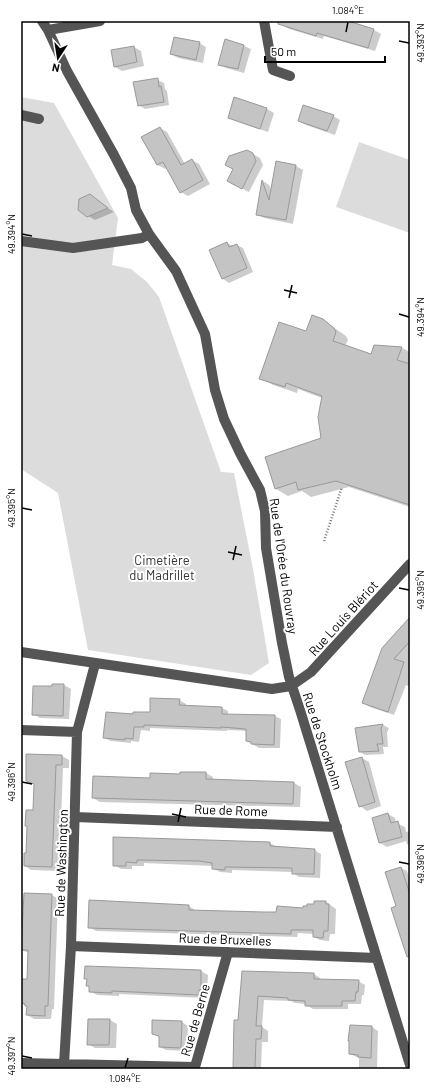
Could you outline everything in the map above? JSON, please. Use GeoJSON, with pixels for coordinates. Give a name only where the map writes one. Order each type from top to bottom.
{"type":"FeatureCollection","features":[{"type":"Feature","properties":{"kind":"street","name":"Rue de l'Orée du Rouvray"},"geometry":{"type":"LineString","coordinates":[[42,21],[131,188],[136,210],[149,234],[176,271],[205,334],[215,390],[224,418],[260,490],[266,511],[266,548],[291,686]]}},
{"type":"Feature","properties":{"kind":"street"},"geometry":{"type":"LineString","coordinates":[[48,30],[100,21]]}},
{"type":"Feature","properties":{"kind":"street"},"geometry":{"type":"LineString","coordinates":[[264,21],[273,70],[290,76]]}},
{"type":"Feature","properties":{"kind":"street"},"geometry":{"type":"LineString","coordinates":[[21,116],[39,119]]}},
{"type":"Feature","properties":{"kind":"street"},"geometry":{"type":"LineString","coordinates":[[21,241],[73,248],[142,238],[149,234]]}},
{"type":"Feature","properties":{"kind":"street","name":"Rue Louis Blériot"},"geometry":{"type":"LineString","coordinates":[[291,686],[311,672],[410,564]]}},
{"type":"Feature","properties":{"kind":"street","name":"Rue de Stockholm"},"geometry":{"type":"LineString","coordinates":[[21,652],[272,689],[291,686],[337,827],[410,1065]]}},
{"type":"Feature","properties":{"kind":"street","name":"Rue de Washington"},"geometry":{"type":"LineString","coordinates":[[64,1064],[71,946],[76,817],[77,732],[95,664]]}},
{"type":"Feature","properties":{"kind":"street"},"geometry":{"type":"LineString","coordinates":[[21,730],[77,732]]}},
{"type":"Feature","properties":{"kind":"street","name":"Rue de Rome"},"geometry":{"type":"LineString","coordinates":[[76,817],[337,827]]}},
{"type":"Feature","properties":{"kind":"street","name":"Rue de Bruxelles"},"geometry":{"type":"LineString","coordinates":[[71,946],[377,958]]}},
{"type":"Feature","properties":{"kind":"street","name":"Rue de Berne"},"geometry":{"type":"LineString","coordinates":[[21,1063],[195,1066],[228,952]]}},
{"type":"Feature","properties":{"kind":"path"},"geometry":{"type":"LineString","coordinates":[[324,541],[342,487]]}},
{"type":"Feature","properties":{"kind":"green space","name":"Cimetière du Madrillet"},"geometry":{"type":"Polygon","coordinates":[[[21,97],[54,103],[118,218],[112,265],[131,269],[147,282],[159,297],[221,472],[234,473],[253,569],[269,663],[251,675],[88,650],[58,493],[21,469],[21,97]]]}},
{"type":"Feature","properties":{"kind":"green space"},"geometry":{"type":"Polygon","coordinates":[[[359,142],[410,160],[410,233],[336,207],[359,142]]]}},
{"type":"Feature","properties":{"kind":"building"},"geometry":{"type":"Polygon","coordinates":[[[278,21],[348,21],[374,29],[368,48],[317,33],[316,36],[278,24],[278,21]]]}},
{"type":"Feature","properties":{"kind":"building"},"geometry":{"type":"Polygon","coordinates":[[[174,37],[200,42],[196,60],[170,54],[174,37]]]}},
{"type":"Feature","properties":{"kind":"building"},"geometry":{"type":"Polygon","coordinates":[[[225,39],[244,45],[238,69],[218,65],[225,39]]]}},
{"type":"Feature","properties":{"kind":"building"},"geometry":{"type":"Polygon","coordinates":[[[134,46],[137,62],[114,67],[111,50],[134,46]]]}},
{"type":"Feature","properties":{"kind":"building"},"geometry":{"type":"Polygon","coordinates":[[[158,78],[159,87],[161,86],[164,102],[138,106],[133,82],[158,78]]]}},
{"type":"Feature","properties":{"kind":"building"},"geometry":{"type":"Polygon","coordinates":[[[234,97],[267,108],[260,129],[228,118],[234,97]]]}},
{"type":"Feature","properties":{"kind":"building"},"geometry":{"type":"Polygon","coordinates":[[[303,105],[334,115],[327,131],[298,121],[303,105]]]}},
{"type":"Feature","properties":{"kind":"building"},"geometry":{"type":"Polygon","coordinates":[[[160,127],[181,165],[192,159],[203,180],[180,193],[163,162],[157,165],[141,137],[160,127]]]}},
{"type":"Feature","properties":{"kind":"building"},"geometry":{"type":"Polygon","coordinates":[[[247,150],[253,153],[256,161],[242,189],[227,181],[233,169],[225,165],[229,156],[247,150]]]}},
{"type":"Feature","properties":{"kind":"building"},"geometry":{"type":"Polygon","coordinates":[[[276,161],[296,165],[286,220],[256,215],[262,180],[269,200],[276,161]]]}},
{"type":"Feature","properties":{"kind":"building"},"geometry":{"type":"Polygon","coordinates":[[[90,194],[108,208],[87,217],[78,210],[79,199],[90,194]]]}},
{"type":"Feature","properties":{"kind":"building"},"geometry":{"type":"Polygon","coordinates":[[[227,242],[229,247],[237,244],[247,268],[222,279],[209,250],[227,242]]]}},
{"type":"Feature","properties":{"kind":"building"},"geometry":{"type":"Polygon","coordinates":[[[312,315],[323,319],[334,328],[336,332],[333,341],[371,354],[374,345],[402,347],[397,360],[410,364],[410,505],[336,481],[298,490],[296,482],[275,489],[265,457],[321,438],[318,417],[322,396],[286,383],[285,387],[259,379],[279,322],[306,331],[312,315]]]}},
{"type":"Feature","properties":{"kind":"building"},"geometry":{"type":"Polygon","coordinates":[[[410,617],[410,641],[394,659],[404,662],[388,712],[362,703],[382,648],[410,617]]]}},
{"type":"Feature","properties":{"kind":"building"},"geometry":{"type":"Polygon","coordinates":[[[52,684],[64,684],[63,716],[32,715],[33,686],[52,686],[52,684]]]}},
{"type":"Feature","properties":{"kind":"building"},"geometry":{"type":"Polygon","coordinates":[[[150,698],[180,699],[179,705],[222,707],[222,714],[275,715],[274,745],[251,744],[251,742],[246,741],[246,729],[221,727],[144,725],[144,727],[134,727],[133,739],[125,738],[125,740],[103,738],[106,712],[133,714],[133,712],[150,712],[150,698]]]}},
{"type":"Feature","properties":{"kind":"building"},"geometry":{"type":"Polygon","coordinates":[[[383,724],[381,729],[383,744],[377,744],[379,751],[359,752],[355,728],[383,724]]]}},
{"type":"Feature","properties":{"kind":"building"},"geometry":{"type":"Polygon","coordinates":[[[26,754],[62,755],[62,765],[56,765],[52,867],[24,866],[27,826],[25,826],[26,810],[33,810],[34,784],[26,781],[26,754]]]}},
{"type":"Feature","properties":{"kind":"building"},"geometry":{"type":"Polygon","coordinates":[[[362,757],[375,802],[359,807],[345,762],[362,757]]]}},
{"type":"Feature","properties":{"kind":"building"},"geometry":{"type":"Polygon","coordinates":[[[180,772],[206,772],[206,779],[294,782],[293,804],[92,798],[93,776],[150,778],[150,773],[180,774],[180,772]]]}},
{"type":"Feature","properties":{"kind":"building"},"geometry":{"type":"Polygon","coordinates":[[[388,813],[391,823],[398,821],[402,837],[379,843],[372,818],[388,813]]]}},
{"type":"Feature","properties":{"kind":"building"},"geometry":{"type":"Polygon","coordinates":[[[113,837],[270,842],[270,846],[315,849],[314,874],[292,874],[292,868],[225,867],[225,870],[212,869],[212,863],[199,861],[137,860],[137,863],[126,862],[126,866],[113,866],[113,837]]]}},
{"type":"Feature","properties":{"kind":"building"},"geometry":{"type":"Polygon","coordinates":[[[401,867],[410,894],[410,956],[407,957],[391,908],[396,906],[385,872],[401,867]]]}},
{"type":"Feature","properties":{"kind":"building"},"geometry":{"type":"Polygon","coordinates":[[[24,893],[52,894],[48,1006],[45,1006],[45,1016],[26,1015],[27,1006],[21,1003],[21,979],[27,979],[28,950],[21,950],[24,893]]]}},
{"type":"Feature","properties":{"kind":"building"},"geometry":{"type":"Polygon","coordinates":[[[89,900],[189,905],[189,910],[263,912],[276,912],[277,906],[303,908],[303,906],[307,906],[307,904],[314,904],[314,901],[326,901],[326,904],[329,904],[328,931],[324,931],[323,938],[313,937],[313,930],[291,930],[291,934],[88,928],[89,900]]]}},
{"type":"Feature","properties":{"kind":"building"},"geometry":{"type":"Polygon","coordinates":[[[85,966],[201,970],[201,990],[199,990],[199,995],[112,991],[112,993],[89,992],[89,986],[86,986],[87,979],[84,979],[85,966]]]}},
{"type":"Feature","properties":{"kind":"building"},"geometry":{"type":"Polygon","coordinates":[[[242,971],[314,973],[314,979],[359,980],[358,992],[356,992],[355,1001],[342,1001],[342,1006],[305,1006],[305,1001],[258,996],[256,1026],[262,1026],[261,1039],[256,1039],[255,1069],[233,1069],[234,1020],[238,1020],[242,971]]]}},
{"type":"Feature","properties":{"kind":"building"},"geometry":{"type":"Polygon","coordinates":[[[88,1019],[110,1019],[109,1045],[87,1045],[88,1019]]]}},
{"type":"Feature","properties":{"kind":"building"},"geometry":{"type":"Polygon","coordinates":[[[152,1020],[182,1021],[181,1048],[159,1047],[159,1036],[152,1034],[152,1020]]]}},
{"type":"Feature","properties":{"kind":"building"},"geometry":{"type":"Polygon","coordinates":[[[350,1025],[372,1026],[371,1058],[358,1057],[358,1055],[349,1054],[348,1041],[350,1025]]]}}]}
